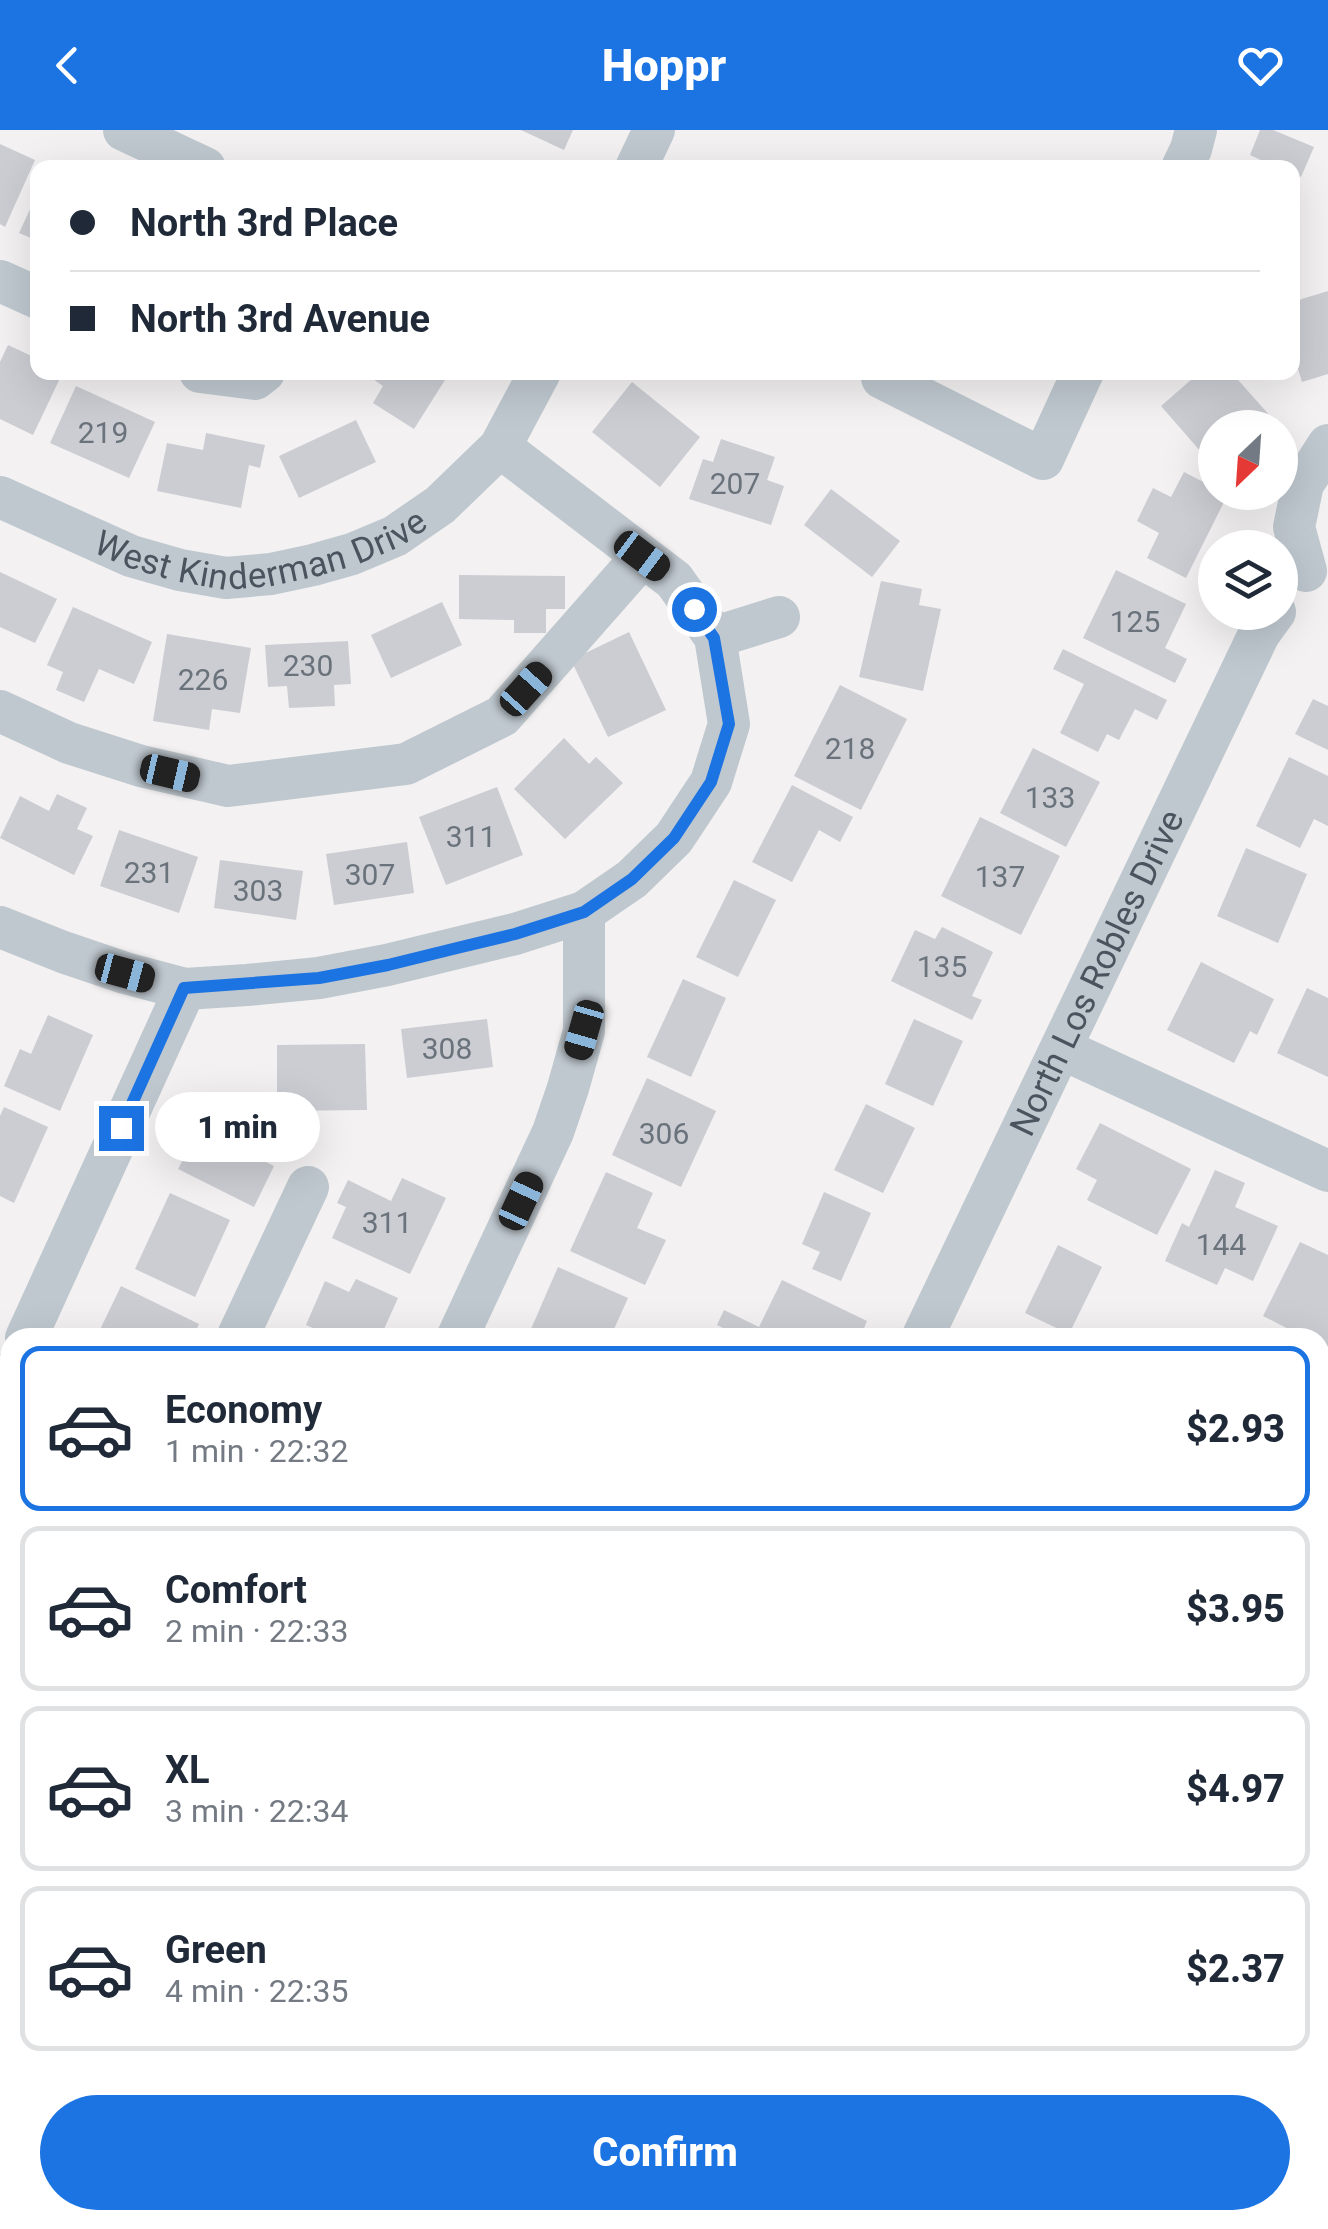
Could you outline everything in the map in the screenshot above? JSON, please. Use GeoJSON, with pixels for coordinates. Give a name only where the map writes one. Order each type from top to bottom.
{"type":"FeatureCollection","features":[{"type":"Feature","properties":{"kind":"street"},"geometry":{"type":"LineString","coordinates":[[124,130],[188,160]]}},
{"type":"Feature","properties":{"kind":"street"},"geometry":{"type":"LineString","coordinates":[[640,160],[654,130]]}},
{"type":"Feature","properties":{"kind":"street"},"geometry":{"type":"LineString","coordinates":[[1186,160],[1196,130]]}},
{"type":"Feature","properties":{"kind":"street"},"geometry":{"type":"LineString","coordinates":[[0,281],[30,294]]}},
{"type":"Feature","properties":{"kind":"street","name":"West Kinderman Drive"},"geometry":{"type":"LineString","coordinates":[[0,497],[114,549],[180,570],[226,578],[312,566],[395,536],[440,505],[500,447],[536,380]]}},
{"type":"Feature","properties":{"kind":"street"},"geometry":{"type":"LineString","coordinates":[[886,380],[1043,459],[1080,380]]}},
{"type":"Feature","properties":{"kind":"street"},"geometry":{"type":"LineString","coordinates":[[1298,586],[1317,565],[1294,528],[1303,484],[1328,445]]}},
{"type":"Feature","properties":{"kind":"street"},"geometry":{"type":"LineString","coordinates":[[0,928],[125,973],[184,988],[319,978],[515,934],[584,912],[632,879],[674,838],[711,782],[729,724],[714,638],[674,580],[500,447]]}},
{"type":"Feature","properties":{"kind":"street"},"geometry":{"type":"LineString","coordinates":[[0,711],[69,743],[141,766],[228,786],[406,764],[502,716],[642,556]]}},
{"type":"Feature","properties":{"kind":"street"},"geometry":{"type":"LineString","coordinates":[[714,638],[779,617]]}},
{"type":"Feature","properties":{"kind":"street","name":"North Los Robles Drive"},"geometry":{"type":"LineString","coordinates":[[927,1328],[1262,630]]}},
{"type":"Feature","properties":{"kind":"street"},"geometry":{"type":"LineString","coordinates":[[463,1328],[553,1132],[568,1088],[584,1030],[584,912]]}},
{"type":"Feature","properties":{"kind":"street"},"geometry":{"type":"LineString","coordinates":[[31,1328],[184,988]]}},
{"type":"Feature","properties":{"kind":"street"},"geometry":{"type":"LineString","coordinates":[[1062,1049],[1328,1171]]}},
{"type":"Feature","properties":{"kind":"street"},"geometry":{"type":"LineString","coordinates":[[242,1328],[308,1187]]}},
{"type":"Feature","properties":{"kind":"building"},"geometry":{"type":"Polygon","coordinates":[[[521,130],[573,130],[564,150],[521,130]]]}},
{"type":"Feature","properties":{"kind":"building"},"geometry":{"type":"Polygon","coordinates":[[[1260,130],[1273,130],[1314,147],[1301,177],[1300,160],[1261,160],[1250,155],[1260,130]]]}},
{"type":"Feature","properties":{"kind":"building"},"geometry":{"type":"Polygon","coordinates":[[[0,144],[35,160],[30,160],[30,171],[5,227],[0,224],[0,144]]]}},
{"type":"Feature","properties":{"kind":"building"},"geometry":{"type":"Polygon","coordinates":[[[30,209],[30,238],[19,233],[30,209]]]}},
{"type":"Feature","properties":{"kind":"building"},"geometry":{"type":"Polygon","coordinates":[[[1328,291],[1328,374],[1302,382],[1300,375],[1300,300],[1328,291]]]}},
{"type":"Feature","properties":{"kind":"building"},"geometry":{"type":"Polygon","coordinates":[[[8,345],[30,355],[30,380],[59,380],[33,435],[0,419],[0,362],[8,345]]]}},
{"type":"Feature","properties":{"kind":"building"},"geometry":{"type":"Polygon","coordinates":[[[374,380],[445,380],[414,429],[373,403],[383,386],[374,380]]]}},
{"type":"Feature","properties":{"kind":"building"},"geometry":{"type":"Polygon","coordinates":[[[1191,380],[1238,380],[1265,410],[1198,410],[1198,448],[1161,406],[1191,380]]]}},
{"type":"Feature","properties":{"kind":"building"},"geometry":{"type":"Polygon","coordinates":[[[632,382],[700,437],[660,487],[592,432],[632,382]]]}},
{"type":"Feature","properties":{"kind":"building"},"geometry":{"type":"Polygon","coordinates":[[[76,386],[155,422],[129,478],[50,443],[76,386]]]}},
{"type":"Feature","properties":{"kind":"building"},"geometry":{"type":"Polygon","coordinates":[[[356,420],[376,462],[299,498],[279,456],[356,420]]]}},
{"type":"Feature","properties":{"kind":"building"},"geometry":{"type":"Polygon","coordinates":[[[206,433],[265,445],[260,468],[249,465],[241,508],[157,491],[167,443],[203,450],[206,433]]]}},
{"type":"Feature","properties":{"kind":"building"},"geometry":{"type":"Polygon","coordinates":[[[721,439],[775,457],[767,480],[784,486],[771,525],[689,499],[703,459],[713,462],[721,439]]]}},
{"type":"Feature","properties":{"kind":"building"},"geometry":{"type":"Polygon","coordinates":[[[1184,472],[1198,479],[1198,510],[1220,510],[1210,530],[1198,530],[1198,554],[1186,578],[1147,558],[1159,533],[1137,521],[1153,488],[1171,497],[1184,472]]]}},
{"type":"Feature","properties":{"kind":"building"},"geometry":{"type":"Polygon","coordinates":[[[831,489],[900,541],[872,577],[804,525],[831,489]]]}},
{"type":"Feature","properties":{"kind":"building"},"geometry":{"type":"Polygon","coordinates":[[[1116,570],[1186,604],[1165,648],[1187,659],[1175,683],[1083,638],[1116,570]]]}},
{"type":"Feature","properties":{"kind":"building"},"geometry":{"type":"Polygon","coordinates":[[[0,572],[57,599],[35,643],[0,627],[0,572]]]}},
{"type":"Feature","properties":{"kind":"building"},"geometry":{"type":"Polygon","coordinates":[[[459,575],[565,576],[565,609],[546,609],[546,633],[514,633],[514,620],[459,619],[459,575]]]}},
{"type":"Feature","properties":{"kind":"building"},"geometry":{"type":"Polygon","coordinates":[[[881,581],[922,589],[919,605],[941,609],[923,691],[859,677],[881,581]]]}},
{"type":"Feature","properties":{"kind":"building"},"geometry":{"type":"Polygon","coordinates":[[[442,602],[462,645],[391,678],[371,635],[442,602]]]}},
{"type":"Feature","properties":{"kind":"building"},"geometry":{"type":"Polygon","coordinates":[[[73,607],[152,642],[134,684],[99,669],[84,702],[56,690],[63,672],[47,665],[73,607]]]}},
{"type":"Feature","properties":{"kind":"building"},"geometry":{"type":"Polygon","coordinates":[[[629,632],[666,710],[608,737],[571,660],[629,632]]]}},
{"type":"Feature","properties":{"kind":"building"},"geometry":{"type":"Polygon","coordinates":[[[167,634],[251,648],[240,713],[212,709],[209,730],[153,721],[167,634]]]}},
{"type":"Feature","properties":{"kind":"building"},"geometry":{"type":"Polygon","coordinates":[[[348,641],[351,684],[334,685],[335,706],[289,708],[287,686],[268,687],[265,645],[348,641]]]}},
{"type":"Feature","properties":{"kind":"building"},"geometry":{"type":"Polygon","coordinates":[[[1063,649],[1167,700],[1157,720],[1135,709],[1119,740],[1107,734],[1098,752],[1060,733],[1084,684],[1053,669],[1063,649]]]}},
{"type":"Feature","properties":{"kind":"building"},"geometry":{"type":"Polygon","coordinates":[[[840,685],[907,719],[861,810],[794,776],[840,685]]]}},
{"type":"Feature","properties":{"kind":"building"},"geometry":{"type":"Polygon","coordinates":[[[1313,699],[1328,706],[1328,750],[1295,734],[1313,699]]]}},
{"type":"Feature","properties":{"kind":"building"},"geometry":{"type":"Polygon","coordinates":[[[564,738],[589,764],[596,757],[623,783],[565,839],[514,789],[564,738]]]}},
{"type":"Feature","properties":{"kind":"building"},"geometry":{"type":"Polygon","coordinates":[[[1033,748],[1100,782],[1066,847],[1000,813],[1033,748]]]}},
{"type":"Feature","properties":{"kind":"building"},"geometry":{"type":"Polygon","coordinates":[[[1289,757],[1328,776],[1328,826],[1314,819],[1300,848],[1256,826],[1289,757]]]}},
{"type":"Feature","properties":{"kind":"building"},"geometry":{"type":"Polygon","coordinates":[[[792,785],[853,817],[840,842],[819,830],[792,882],[752,862],[792,785]]]}},
{"type":"Feature","properties":{"kind":"building"},"geometry":{"type":"Polygon","coordinates":[[[497,787],[523,855],[446,885],[419,817],[497,787]]]}},
{"type":"Feature","properties":{"kind":"building"},"geometry":{"type":"Polygon","coordinates":[[[57,794],[87,808],[77,829],[93,836],[74,875],[0,838],[20,796],[49,811],[57,794]]]}},
{"type":"Feature","properties":{"kind":"building"},"geometry":{"type":"Polygon","coordinates":[[[980,817],[1060,856],[1021,935],[941,896],[980,817]]]}},
{"type":"Feature","properties":{"kind":"building"},"geometry":{"type":"Polygon","coordinates":[[[119,830],[198,857],[179,913],[100,886],[119,830]]]}},
{"type":"Feature","properties":{"kind":"building"},"geometry":{"type":"Polygon","coordinates":[[[407,842],[414,893],[334,905],[326,854],[407,842]]]}},
{"type":"Feature","properties":{"kind":"building"},"geometry":{"type":"Polygon","coordinates":[[[1246,848],[1307,874],[1278,943],[1217,916],[1246,848]]]}},
{"type":"Feature","properties":{"kind":"building"},"geometry":{"type":"Polygon","coordinates":[[[220,860],[303,871],[296,920],[214,908],[220,860]]]}},
{"type":"Feature","properties":{"kind":"building"},"geometry":{"type":"Polygon","coordinates":[[[734,880],[776,900],[738,977],[696,957],[734,880]]]}},
{"type":"Feature","properties":{"kind":"building"},"geometry":{"type":"Polygon","coordinates":[[[942,927],[993,952],[972,996],[982,1000],[972,1020],[891,981],[915,930],[935,939],[942,927]]]}},
{"type":"Feature","properties":{"kind":"building"},"geometry":{"type":"Polygon","coordinates":[[[1201,962],[1274,999],[1257,1035],[1250,1031],[1234,1063],[1167,1030],[1201,962]]]}},
{"type":"Feature","properties":{"kind":"building"},"geometry":{"type":"Polygon","coordinates":[[[683,979],[726,998],[691,1077],[647,1057],[683,979]]]}},
{"type":"Feature","properties":{"kind":"building"},"geometry":{"type":"Polygon","coordinates":[[[1307,988],[1328,998],[1328,1077],[1277,1053],[1307,988]]]}},
{"type":"Feature","properties":{"kind":"building"},"geometry":{"type":"Polygon","coordinates":[[[48,1015],[93,1035],[60,1111],[4,1086],[20,1049],[31,1054],[48,1015]]]}},
{"type":"Feature","properties":{"kind":"building"},"geometry":{"type":"Polygon","coordinates":[[[487,1019],[493,1067],[407,1078],[401,1029],[487,1019]]]}},
{"type":"Feature","properties":{"kind":"building"},"geometry":{"type":"Polygon","coordinates":[[[914,1019],[963,1041],[933,1106],[885,1084],[914,1019]]]}},
{"type":"Feature","properties":{"kind":"building"},"geometry":{"type":"Polygon","coordinates":[[[365,1044],[367,1110],[277,1111],[277,1045],[365,1044]]]}},
{"type":"Feature","properties":{"kind":"building"},"geometry":{"type":"Polygon","coordinates":[[[647,1078],[716,1111],[681,1187],[612,1155],[647,1078]]]}},
{"type":"Feature","properties":{"kind":"building"},"geometry":{"type":"Polygon","coordinates":[[[217,1093],[258,1114],[241,1149],[274,1166],[254,1207],[178,1169],[217,1093]]]}},
{"type":"Feature","properties":{"kind":"building"},"geometry":{"type":"Polygon","coordinates":[[[866,1104],[915,1128],[883,1193],[834,1170],[866,1104]]]}},
{"type":"Feature","properties":{"kind":"building"},"geometry":{"type":"Polygon","coordinates":[[[4,1107],[48,1127],[14,1203],[0,1196],[0,1116],[4,1107]]]}},
{"type":"Feature","properties":{"kind":"building"},"geometry":{"type":"Polygon","coordinates":[[[1100,1123],[1191,1169],[1157,1235],[1087,1200],[1097,1180],[1076,1169],[1100,1123]]]}},
{"type":"Feature","properties":{"kind":"building"},"geometry":{"type":"Polygon","coordinates":[[[1215,1170],[1245,1183],[1235,1207],[1278,1226],[1253,1281],[1225,1268],[1217,1285],[1165,1261],[1182,1223],[1189,1227],[1215,1170]]]}},
{"type":"Feature","properties":{"kind":"building"},"geometry":{"type":"Polygon","coordinates":[[[606,1172],[653,1193],[637,1228],[666,1240],[645,1285],[570,1251],[606,1172]]]}},
{"type":"Feature","properties":{"kind":"building"},"geometry":{"type":"Polygon","coordinates":[[[402,1178],[446,1198],[410,1274],[332,1238],[346,1207],[337,1203],[348,1180],[391,1201],[402,1178]]]}},
{"type":"Feature","properties":{"kind":"building"},"geometry":{"type":"Polygon","coordinates":[[[824,1192],[871,1213],[841,1281],[812,1269],[820,1252],[802,1244],[824,1192]]]}},
{"type":"Feature","properties":{"kind":"building"},"geometry":{"type":"Polygon","coordinates":[[[170,1193],[230,1220],[195,1297],[135,1269],[170,1193]]]}},
{"type":"Feature","properties":{"kind":"building"},"geometry":{"type":"Polygon","coordinates":[[[1300,1242],[1328,1255],[1328,1328],[1286,1328],[1263,1316],[1300,1242]]]}},
{"type":"Feature","properties":{"kind":"building"},"geometry":{"type":"Polygon","coordinates":[[[1058,1245],[1102,1267],[1072,1328],[1056,1328],[1025,1313],[1058,1245]]]}},
{"type":"Feature","properties":{"kind":"building"},"geometry":{"type":"Polygon","coordinates":[[[558,1267],[628,1298],[614,1328],[531,1328],[558,1267]]]}},
{"type":"Feature","properties":{"kind":"building"},"geometry":{"type":"Polygon","coordinates":[[[356,1279],[398,1298],[384,1328],[306,1325],[325,1281],[349,1292],[356,1279]]]}},
{"type":"Feature","properties":{"kind":"building"},"geometry":{"type":"Polygon","coordinates":[[[782,1280],[867,1321],[864,1328],[723,1328],[717,1325],[724,1310],[759,1327],[782,1280]]]}},
{"type":"Feature","properties":{"kind":"building"},"geometry":{"type":"Polygon","coordinates":[[[121,1286],[199,1324],[197,1328],[101,1328],[121,1286]]]}},
{"type":"Feature","properties":{"kind":"route"},"geometry":{"type":"LineString","coordinates":[[121,1128],[184,988],[319,978],[388,965],[515,934],[584,912],[632,879],[674,838],[711,782],[729,724],[714,638],[694,609]]}}]}
